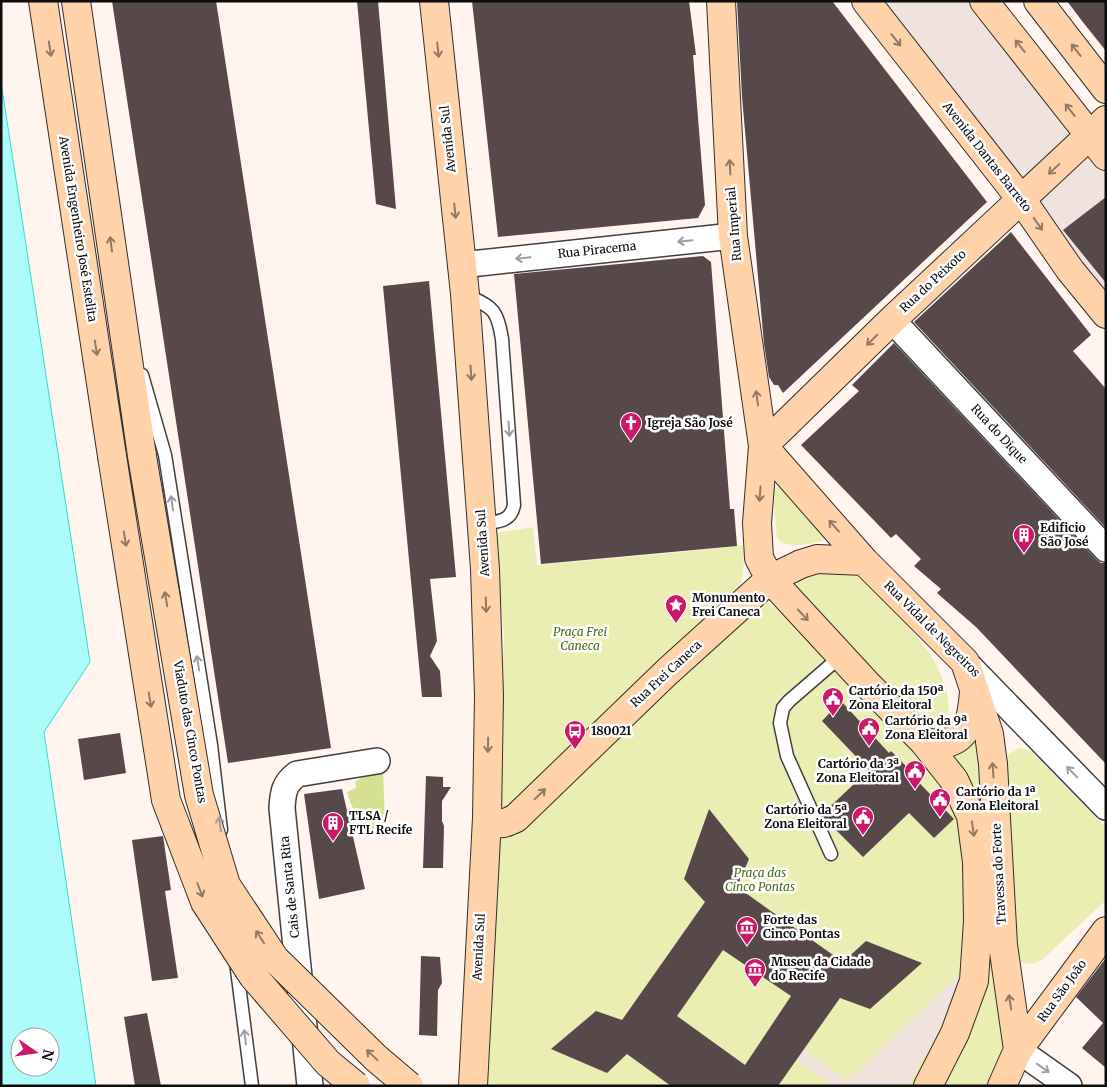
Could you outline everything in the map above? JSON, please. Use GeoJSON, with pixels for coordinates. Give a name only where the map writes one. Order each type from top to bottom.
{"type":"FeatureCollection","features":[{"type":"Feature","properties":{"kind":"main road","name":"Avenida Engenheiro José Estelita"},"geometry":{"type":"LineString","coordinates":[[43,1],[166,800],[205,902],[253,976],[328,1063],[356,1086]]}},
{"type":"Feature","properties":{"kind":"main road"},"geometry":{"type":"LineString","coordinates":[[76,1],[118,292]]}},
{"type":"Feature","properties":{"kind":"main road","name":"Avenida Sul"},"geometry":{"type":"LineString","coordinates":[[434,1],[464,294],[482,523],[489,696],[486,818],[473,1086]]}},
{"type":"Feature","properties":{"kind":"main road","name":"Rua Imperial"},"geometry":{"type":"LineString","coordinates":[[721,1],[734,236],[764,446]]}},
{"type":"Feature","properties":{"kind":"main road","name":"Avenida Dantas Barreto"},"geometry":{"type":"LineString","coordinates":[[866,1],[1021,200],[1070,270],[1106,314]]}},
{"type":"Feature","properties":{"kind":"main road"},"geometry":{"type":"LineString","coordinates":[[984,1],[1100,137]]}},
{"type":"Feature","properties":{"kind":"main road"},"geometry":{"type":"LineString","coordinates":[[1038,1],[1106,89]]}},
{"type":"Feature","properties":{"kind":"main road","name":"Rua do Peixoto"},"geometry":{"type":"LineString","coordinates":[[764,446],[892,320],[1021,200],[1100,137]]}},
{"type":"Feature","properties":{"kind":"main road","name":"Viaduto das Cinco Pontas"},"geometry":{"type":"LineString","coordinates":[[118,292],[142,456],[200,795],[226,885],[275,959],[376,1058],[410,1086]]}},
{"type":"Feature","properties":{"kind":"main road"},"geometry":{"type":"LineString","coordinates":[[764,446],[757,523],[759,558],[770,580],[924,742],[954,780],[971,816],[977,862],[978,921],[974,981],[955,1033],[928,1086]]}},
{"type":"Feature","properties":{"kind":"main road","name":"Rua Vidal de Negreiros"},"geometry":{"type":"LineString","coordinates":[[764,446],[864,561],[965,662]]}},
{"type":"Feature","properties":{"kind":"main road","name":"Rua Frei Caneca"},"geometry":{"type":"LineString","coordinates":[[484,856],[493,840],[667,672],[770,580],[801,564],[817,559],[864,561]]}},
{"type":"Feature","properties":{"kind":"main road","name":"Travessa do Forte"},"geometry":{"type":"LineString","coordinates":[[965,662],[989,734],[993,764],[1002,945],[1018,1050]]}},
{"type":"Feature","properties":{"kind":"main road"},"geometry":{"type":"LineString","coordinates":[[924,742],[936,744],[951,743],[960,738],[968,725],[973,710],[974,688]]}},
{"type":"Feature","properties":{"kind":"main road"},"geometry":{"type":"LineString","coordinates":[[486,818],[497,824],[504,824],[516,818]]}},
{"type":"Feature","properties":{"kind":"main road","name":"Rua São João"},"geometry":{"type":"LineString","coordinates":[[1018,1050],[1106,931]]}},
{"type":"Feature","properties":{"kind":"main road"},"geometry":{"type":"LineString","coordinates":[[1002,1086],[1018,1050]]}},
{"type":"Feature","properties":{"kind":"street","name":"Rua Piracema"},"geometry":{"type":"LineString","coordinates":[[461,265],[734,236]]}},
{"type":"Feature","properties":{"kind":"street","name":"Rua do Dique"},"geometry":{"type":"LineString","coordinates":[[892,320],[1106,549]]}},
{"type":"Feature","properties":{"kind":"street","name":"Rua Vidal de Negreiros"},"geometry":{"type":"LineString","coordinates":[[965,662],[1106,807]]}},
{"type":"Feature","properties":{"kind":"street","name":"Cais de Santa Rita"},"geometry":{"type":"LineString","coordinates":[[310,1086],[282,808],[283,791],[289,780],[297,774],[377,761]]}},
{"type":"Feature","properties":{"kind":"street"},"geometry":{"type":"LineString","coordinates":[[1018,1050],[1069,1086]]}},
{"type":"Feature","properties":{"kind":"lane"},"geometry":{"type":"LineString","coordinates":[[118,292],[164,455],[211,746],[252,1086]]}},
{"type":"Feature","properties":{"kind":"lane"},"geometry":{"type":"LineString","coordinates":[[831,854],[787,756],[780,723],[783,708],[789,701],[841,656]]}},
{"type":"Feature","properties":{"kind":"lane"},"geometry":{"type":"LineString","coordinates":[[919,1086],[955,1033]]}},
{"type":"Feature","properties":{"kind":"green space"},"geometry":{"type":"Polygon","coordinates":[[[779,487],[826,537],[823,541],[805,545],[792,545],[782,542],[777,538],[773,493],[774,489],[779,487]]]}},
{"type":"Feature","properties":{"kind":"green space","name":"Praça Frei Caneca"},"geometry":{"type":"Polygon","coordinates":[[[533,527],[537,565],[743,545],[743,574],[738,591],[501,820],[500,767],[504,639],[495,533],[533,527]]]}},
{"type":"Feature","properties":{"kind":"green space"},"geometry":{"type":"Polygon","coordinates":[[[853,573],[871,587],[931,655],[941,675],[948,697],[948,719],[944,729],[930,733],[795,588],[797,581],[807,575],[853,573]]]}},
{"type":"Feature","properties":{"kind":"green space","name":"Praça das Cinco Pontas"},"geometry":{"type":"Polygon","coordinates":[[[764,598],[856,683],[922,751],[977,713],[1010,1045],[992,1086],[478,1086],[494,843],[764,598]]]}},
{"type":"Feature","properties":{"kind":"green space"},"geometry":{"type":"Polygon","coordinates":[[[1020,748],[1032,752],[1106,828],[1106,900],[1042,960],[1028,964],[1013,960],[1005,765],[1009,754],[1020,748]]]}},
{"type":"Feature","properties":{"kind":"green space"},"geometry":{"type":"Polygon","coordinates":[[[383,770],[385,824],[373,831],[356,814],[347,792],[356,788],[355,782],[366,775],[383,770]]]}},
{"type":"Feature","properties":{"kind":"shaded area"},"geometry":{"type":"Polygon","coordinates":[[[854,1],[984,1],[1106,156],[1106,311],[854,1]]]}},
{"type":"Feature","properties":{"kind":"shaded area"},"geometry":{"type":"Polygon","coordinates":[[[968,966],[952,1008],[908,1086],[834,1086],[796,1060],[803,1050],[847,1081],[968,966]]]}},
{"type":"Feature","properties":{"kind":"water"},"geometry":{"type":"Polygon","coordinates":[[[1,82],[90,662],[44,732],[96,1086],[1,1086],[1,82]]]}},
{"type":"Feature","properties":{"kind":"building"},"geometry":{"type":"Polygon","coordinates":[[[112,1],[216,1],[331,748],[228,763],[112,1]]]}},
{"type":"Feature","properties":{"kind":"building"},"geometry":{"type":"Polygon","coordinates":[[[357,1],[378,1],[396,209],[376,204],[357,1]]]}},
{"type":"Feature","properties":{"kind":"building"},"geometry":{"type":"Polygon","coordinates":[[[472,1],[689,1],[696,55],[693,55],[705,205],[698,218],[498,237],[472,1]]]}},
{"type":"Feature","properties":{"kind":"building"},"geometry":{"type":"Polygon","coordinates":[[[737,1],[832,1],[987,202],[783,393],[778,385],[774,385],[769,377],[764,344],[742,97],[737,1]]]}},
{"type":"Feature","properties":{"kind":"building"},"geometry":{"type":"Polygon","coordinates":[[[1067,1],[1106,1],[1106,51],[1082,21],[1067,1]]]}},
{"type":"Feature","properties":{"kind":"building"},"geometry":{"type":"Polygon","coordinates":[[[1106,197],[1106,283],[1063,230],[1106,197]]]}},
{"type":"Feature","properties":{"kind":"building"},"geometry":{"type":"Polygon","coordinates":[[[1011,232],[1091,335],[1073,351],[1106,389],[1106,528],[914,322],[1011,232]]]}},
{"type":"Feature","properties":{"kind":"building"},"geometry":{"type":"Polygon","coordinates":[[[703,256],[711,262],[730,509],[734,509],[737,546],[541,564],[514,274],[703,256]]]}},
{"type":"Feature","properties":{"kind":"building"},"geometry":{"type":"Polygon","coordinates":[[[429,281],[456,577],[430,579],[437,641],[430,656],[440,671],[442,697],[422,697],[383,286],[429,281]]]}},
{"type":"Feature","properties":{"kind":"building"},"geometry":{"type":"Polygon","coordinates":[[[894,343],[1096,559],[1101,563],[1106,563],[1106,764],[976,627],[937,593],[941,589],[914,566],[921,559],[896,534],[891,538],[801,445],[859,391],[852,385],[894,343]]]}},
{"type":"Feature","properties":{"kind":"building"},"geometry":{"type":"Polygon","coordinates":[[[841,701],[889,753],[891,751],[907,767],[905,768],[954,819],[934,838],[909,813],[863,857],[823,817],[822,814],[869,770],[822,721],[841,701]]]}},
{"type":"Feature","properties":{"kind":"building"},"geometry":{"type":"Polygon","coordinates":[[[120,733],[126,773],[84,780],[78,739],[120,733]]]}},
{"type":"Feature","properties":{"kind":"building"},"geometry":{"type":"Polygon","coordinates":[[[426,776],[443,777],[443,787],[451,787],[442,801],[442,821],[444,826],[443,868],[423,868],[426,776]]]}},
{"type":"Feature","properties":{"kind":"building","name":"TLSA / FTL Recife"},"geometry":{"type":"Polygon","coordinates":[[[342,789],[365,889],[319,899],[304,794],[342,789]]]}},
{"type":"Feature","properties":{"kind":"building","name":"Forte das Cinco Pontas"},"geometry":{"type":"Polygon","coordinates":[[[709,809],[749,859],[737,887],[843,962],[866,941],[922,963],[870,1009],[840,998],[778,1086],[671,1086],[627,1054],[607,1073],[551,1049],[596,1011],[622,1020],[705,902],[684,879],[709,809]],[[723,950],[677,1016],[745,1065],[791,996],[723,950]]]}},
{"type":"Feature","properties":{"kind":"building"},"geometry":{"type":"Polygon","coordinates":[[[163,836],[171,890],[165,891],[178,978],[152,981],[132,840],[163,836]]]}},
{"type":"Feature","properties":{"kind":"building"},"geometry":{"type":"Polygon","coordinates":[[[421,956],[440,957],[442,983],[438,990],[437,1036],[419,1035],[421,956]]]}},
{"type":"Feature","properties":{"kind":"building"},"geometry":{"type":"Polygon","coordinates":[[[1106,958],[1106,1068],[1082,1048],[1103,1023],[1076,997],[1106,958]]]}},
{"type":"Feature","properties":{"kind":"building"},"geometry":{"type":"Polygon","coordinates":[[[147,1013],[161,1086],[135,1086],[124,1017],[147,1013]]]}},
{"type":"Feature","properties":{"kind":"place","name":"Igreja São José"},"geometry":{"type":"Point","coordinates":[631,442]}},
{"type":"Feature","properties":{"kind":"place","name":"Edificio São José"},"geometry":{"type":"Point","coordinates":[1024,554]}},
{"type":"Feature","properties":{"kind":"place","name":"Monumento Frei Caneca"},"geometry":{"type":"Point","coordinates":[676,624]}},
{"type":"Feature","properties":{"kind":"place","name":"Cartório da 150ª Zona Eleitoral"},"geometry":{"type":"Point","coordinates":[833,717]}},
{"type":"Feature","properties":{"kind":"place","name":"Cartório da 9ª Zona Eleitoral"},"geometry":{"type":"Point","coordinates":[869,747]}},
{"type":"Feature","properties":{"kind":"place","name":"180021"},"geometry":{"type":"Point","coordinates":[575,750]}},
{"type":"Feature","properties":{"kind":"place","name":"Cartório da 3ª Zona Eleitoral"},"geometry":{"type":"Point","coordinates":[915,790]}},
{"type":"Feature","properties":{"kind":"place","name":"Cartório da 1ª Zona Eleitoral"},"geometry":{"type":"Point","coordinates":[940,818]}},
{"type":"Feature","properties":{"kind":"place","name":"Cartório da 5ª Zona Eleitoral"},"geometry":{"type":"Point","coordinates":[863,836]}},
{"type":"Feature","properties":{"kind":"place","name":"TLSA / FTL Recife"},"geometry":{"type":"Point","coordinates":[333,842]}},
{"type":"Feature","properties":{"kind":"place","name":"Forte das Cinco Pontas"},"geometry":{"type":"Point","coordinates":[747,946]}},
{"type":"Feature","properties":{"kind":"place","name":"Museu da Cidade do Recife"},"geometry":{"type":"Point","coordinates":[755,988]}}]}
